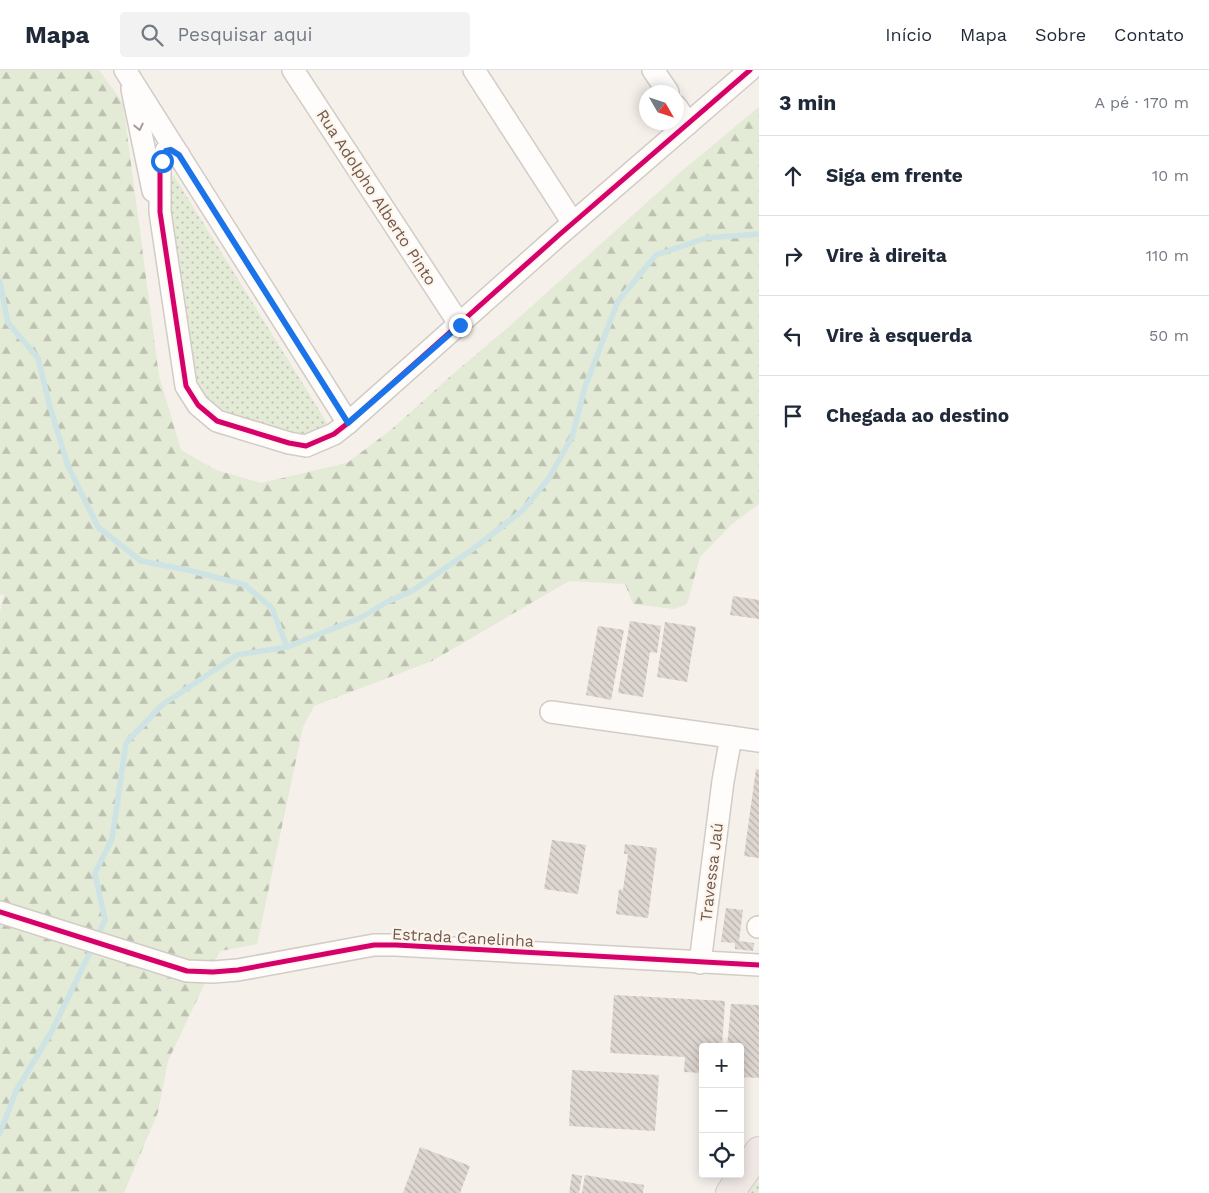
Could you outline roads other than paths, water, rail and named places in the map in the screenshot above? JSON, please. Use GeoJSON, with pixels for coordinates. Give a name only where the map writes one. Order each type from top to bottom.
{"type":"FeatureCollection","features":[{"type":"Feature","properties":{"kind":"highway"},"geometry":{"type":"LineString","coordinates":[[730,1193],[759,1151]]}},
{"type":"Feature","properties":{"kind":"street","name":"Rua Adolpho Alberto Pinto"},"geometry":{"type":"LineString","coordinates":[[293,70],[460,325]]}},
{"type":"Feature","properties":{"kind":"street"},"geometry":{"type":"LineString","coordinates":[[474,70],[573,223]]}},
{"type":"Feature","properties":{"kind":"street"},"geometry":{"type":"LineString","coordinates":[[653,70],[663,85]]}},
{"type":"Feature","properties":{"kind":"street"},"geometry":{"type":"LineString","coordinates":[[684,114],[750,70]]}},
{"type":"Feature","properties":{"kind":"street"},"geometry":{"type":"LineString","coordinates":[[128,75],[348,423]]}},
{"type":"Feature","properties":{"kind":"street"},"geometry":{"type":"LineString","coordinates":[[128,75],[149,172],[160,212],[186,386],[198,405],[217,421],[289,443],[306,446],[334,434],[348,423],[460,325],[573,223],[667,130]]}},
{"type":"Feature","properties":{"kind":"street"},"geometry":{"type":"LineString","coordinates":[[160,212],[160,168],[162,161],[166,151],[171,150],[179,155]]}},
{"type":"Feature","properties":{"kind":"street"},"geometry":{"type":"LineString","coordinates":[[551,712],[759,741]]}},
{"type":"Feature","properties":{"kind":"street","name":"Travessa Jaú"},"geometry":{"type":"LineString","coordinates":[[700,963],[723,781],[731,737]]}},
{"type":"Feature","properties":{"kind":"street","name":"Estrada Canelinha"},"geometry":{"type":"LineString","coordinates":[[0,912],[187,971],[213,972],[238,970],[374,945],[758,966]]}},
{"type":"Feature","properties":{"kind":"street","name":"Estrada Canelinha"},"geometry":{"type":"LineString","coordinates":[[0,920],[28,921]]}},
{"type":"Feature","properties":{"kind":"waterway"},"geometry":{"type":"LineString","coordinates":[[97,937],[105,920],[95,873],[112,839],[126,743],[162,705],[237,655],[287,647],[362,617],[387,602],[412,591],[473,549],[523,510],[549,478],[572,437],[585,387],[618,301],[656,255],[706,238],[759,234]]}},
{"type":"Feature","properties":{"kind":"waterway"},"geometry":{"type":"LineString","coordinates":[[0,282],[8,323],[38,358],[50,407],[68,466],[98,527],[141,561],[188,570],[245,585],[272,608],[287,647]]}},
{"type":"Feature","properties":{"kind":"waterway"},"geometry":{"type":"LineString","coordinates":[[0,1133],[16,1091],[52,1031],[93,946]]}}]}
